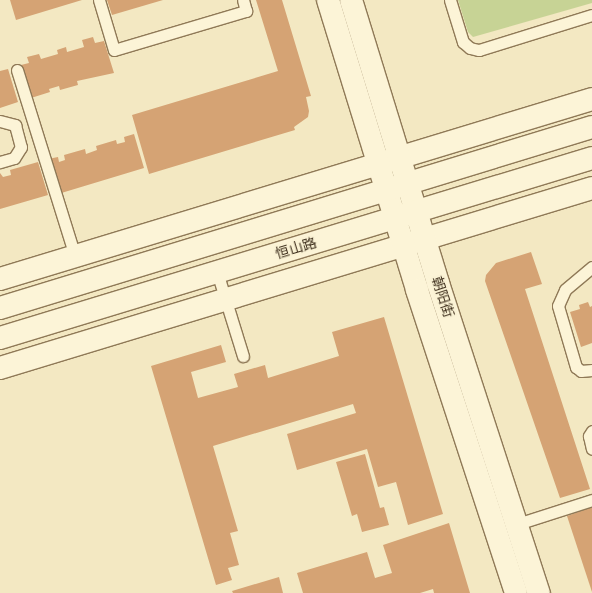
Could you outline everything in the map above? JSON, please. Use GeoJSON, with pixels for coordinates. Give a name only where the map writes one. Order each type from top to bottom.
{"type":"FeatureCollection","features":[{"type":"Feature","properties":{"kind":"street","name":"朝阳街"},"geometry":{"type":"LineString","coordinates":[[328,0],[403,246],[516,593]]}},
{"type":"Feature","properties":{"kind":"street","name":"朝阳街"},"geometry":{"type":"LineString","coordinates":[[351,0],[416,211],[539,593]]}},
{"type":"Feature","properties":{"kind":"street"},"geometry":{"type":"LineString","coordinates":[[0,279],[592,99]]}},
{"type":"Feature","properties":{"kind":"street","name":"恒山路"},"geometry":{"type":"LineString","coordinates":[[0,308],[592,128]]}},
{"type":"Feature","properties":{"kind":"street","name":"恒山路"},"geometry":{"type":"LineString","coordinates":[[0,338],[592,158]]}},
{"type":"Feature","properties":{"kind":"street"},"geometry":{"type":"LineString","coordinates":[[0,368],[592,188]]}},
{"type":"Feature","properties":{"kind":"lane"},"geometry":{"type":"LineString","coordinates":[[99,0],[114,50],[246,11],[243,0]]}},
{"type":"Feature","properties":{"kind":"lane"},"geometry":{"type":"LineString","coordinates":[[450,0],[463,42],[470,48],[478,50],[592,15]]}},
{"type":"Feature","properties":{"kind":"lane"},"geometry":{"type":"LineString","coordinates":[[17,70],[75,256]]}},
{"type":"Feature","properties":{"kind":"lane"},"geometry":{"type":"LineString","coordinates":[[0,121],[15,125],[20,147],[14,158],[0,162]]}},
{"type":"Feature","properties":{"kind":"lane"},"geometry":{"type":"LineString","coordinates":[[592,267],[565,290],[558,306],[576,367],[581,370],[592,370]]}},
{"type":"Feature","properties":{"kind":"lane"},"geometry":{"type":"LineString","coordinates":[[217,272],[243,356]]}},
{"type":"Feature","properties":{"kind":"lane"},"geometry":{"type":"LineString","coordinates":[[592,431],[589,436],[592,449]]}},
{"type":"Feature","properties":{"kind":"lane"},"geometry":{"type":"LineString","coordinates":[[517,524],[592,500]]}},
{"type":"Feature","properties":{"kind":"green space"},"geometry":{"type":"Polygon","coordinates":[[[458,0],[592,0],[592,3],[473,37],[468,32],[458,0]]]}},
{"type":"Feature","properties":{"kind":"building"},"geometry":{"type":"Polygon","coordinates":[[[10,0],[82,0],[16,20],[10,0]]]}},
{"type":"Feature","properties":{"kind":"building"},"geometry":{"type":"Polygon","coordinates":[[[107,0],[163,0],[112,15],[107,0]]]}},
{"type":"Feature","properties":{"kind":"building"},"geometry":{"type":"Polygon","coordinates":[[[256,0],[282,0],[311,96],[306,97],[309,111],[308,117],[294,127],[295,130],[149,174],[132,115],[278,71],[256,0]]]}},
{"type":"Feature","properties":{"kind":"building"},"geometry":{"type":"Polygon","coordinates":[[[93,37],[95,43],[104,41],[114,73],[77,81],[78,85],[60,90],[59,86],[49,89],[50,92],[31,98],[21,65],[29,63],[27,57],[39,54],[41,59],[58,54],[57,50],[66,47],[67,52],[84,47],[82,40],[93,37]]]}},
{"type":"Feature","properties":{"kind":"building"},"geometry":{"type":"Polygon","coordinates":[[[8,69],[18,102],[0,108],[0,71],[8,69]]]}},
{"type":"Feature","properties":{"kind":"building"},"geometry":{"type":"Polygon","coordinates":[[[134,134],[144,168],[58,194],[48,159],[58,157],[59,162],[65,160],[64,155],[85,149],[86,154],[97,150],[96,146],[116,140],[117,144],[125,142],[124,137],[134,134]]]}},
{"type":"Feature","properties":{"kind":"building"},"geometry":{"type":"Polygon","coordinates":[[[38,162],[48,195],[0,209],[0,173],[3,177],[11,175],[10,170],[38,162]]]}},
{"type":"Feature","properties":{"kind":"building"},"geometry":{"type":"Polygon","coordinates":[[[531,252],[542,284],[525,289],[590,489],[560,498],[485,281],[486,275],[496,263],[531,252]]]}},
{"type":"Feature","properties":{"kind":"building"},"geometry":{"type":"Polygon","coordinates":[[[588,302],[590,307],[592,306],[592,343],[581,347],[570,312],[580,309],[579,305],[588,302]]]}},
{"type":"Feature","properties":{"kind":"building"},"geometry":{"type":"Polygon","coordinates":[[[384,317],[443,514],[408,525],[396,482],[378,487],[367,449],[297,470],[287,434],[356,413],[353,404],[213,446],[238,531],[230,533],[239,565],[228,568],[232,580],[216,585],[151,366],[221,345],[226,362],[191,372],[198,398],[238,387],[234,374],[265,365],[268,378],[339,356],[332,332],[384,317]]]}},
{"type":"Feature","properties":{"kind":"building"},"geometry":{"type":"Polygon","coordinates":[[[365,454],[380,508],[384,507],[389,525],[362,532],[357,514],[352,516],[336,462],[365,454]]]}},
{"type":"Feature","properties":{"kind":"building"},"geometry":{"type":"Polygon","coordinates":[[[592,507],[592,592],[567,516],[592,507]]]}},
{"type":"Feature","properties":{"kind":"building"},"geometry":{"type":"Polygon","coordinates":[[[449,523],[470,593],[434,593],[433,589],[420,593],[303,593],[297,573],[367,552],[375,578],[392,573],[383,545],[449,523]]]}},
{"type":"Feature","properties":{"kind":"building"},"geometry":{"type":"Polygon","coordinates":[[[279,577],[283,593],[233,593],[232,591],[279,577]]]}}]}
